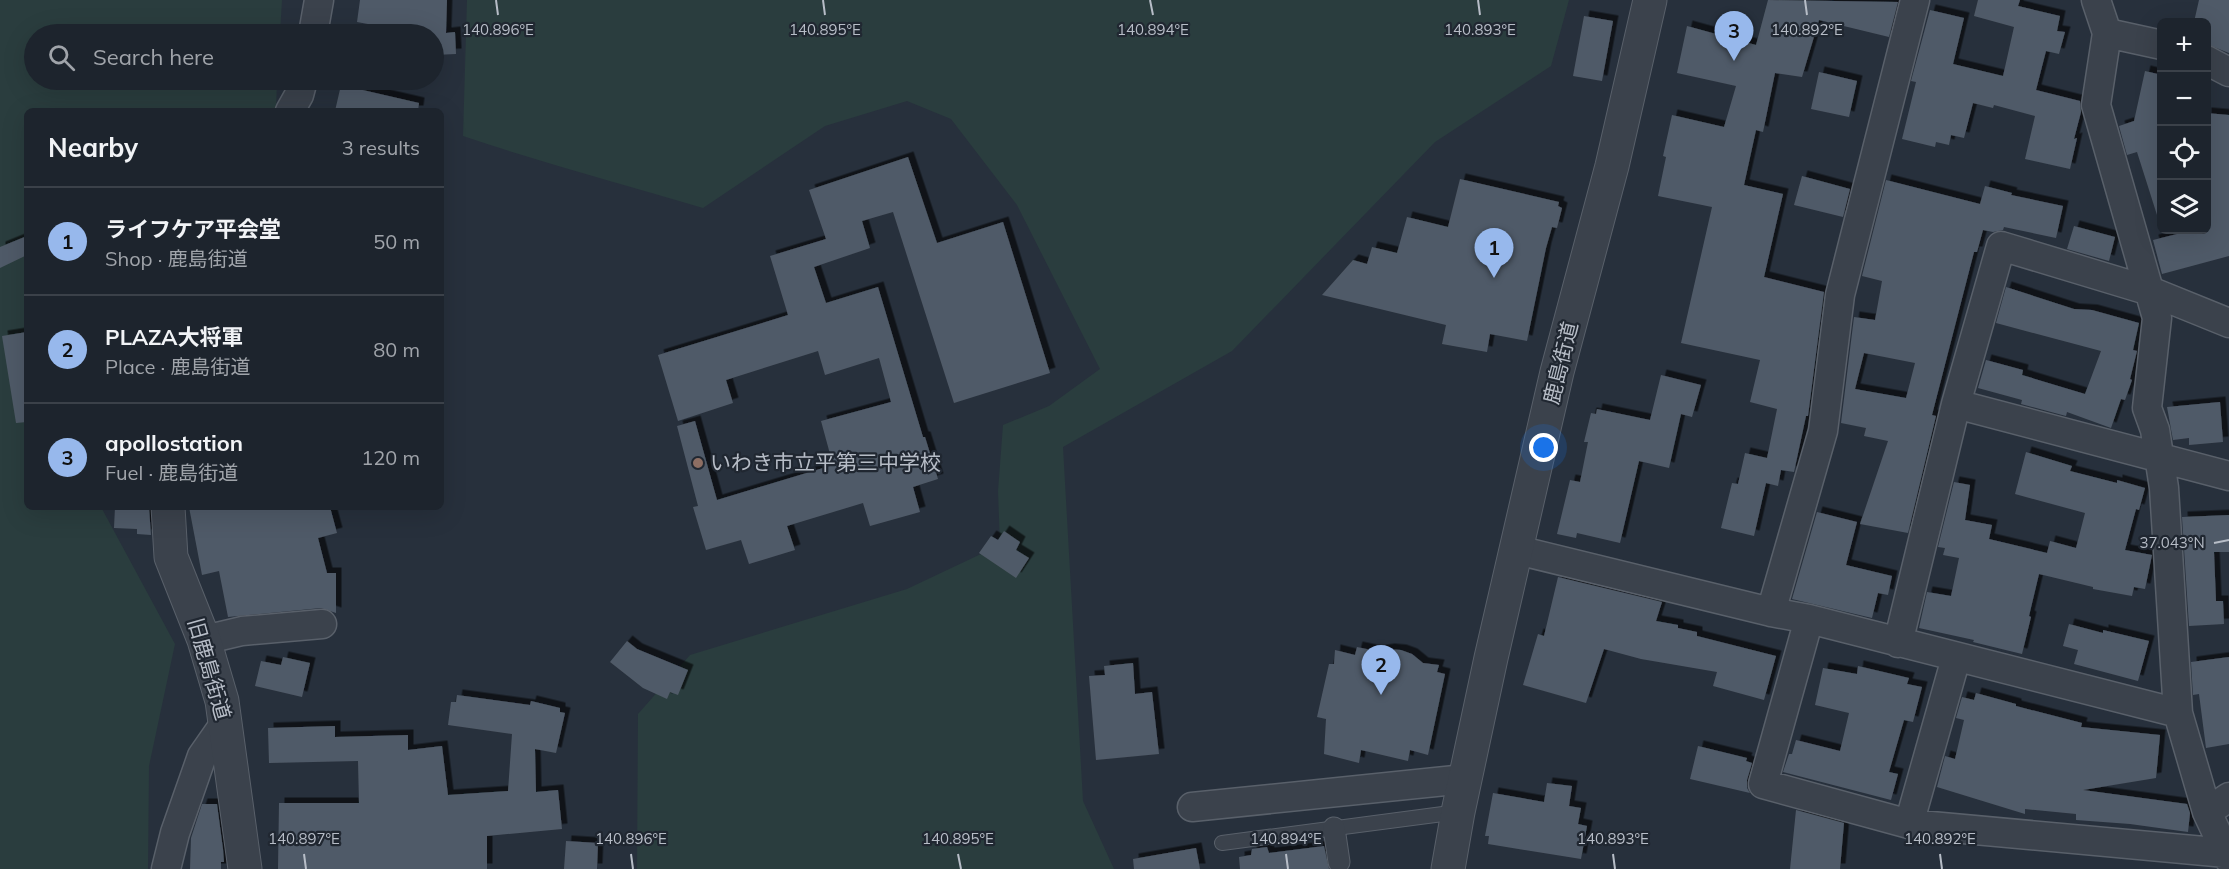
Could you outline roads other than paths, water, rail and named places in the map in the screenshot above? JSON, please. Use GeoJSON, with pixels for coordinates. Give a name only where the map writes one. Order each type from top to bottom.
{"type":"FeatureCollection","features":[{"type":"Feature","properties":{"kind":"street"},"geometry":{"type":"LineString","coordinates":[[315,24],[319,0]]}},
{"type":"Feature","properties":{"kind":"street","name":"鹿島街道"},"geometry":{"type":"LineString","coordinates":[[1449,869],[1458,812],[1484,690],[1557,372],[1612,166],[1650,0]]}},
{"type":"Feature","properties":{"kind":"street"},"geometry":{"type":"LineString","coordinates":[[1771,612],[1823,431],[1840,295],[1915,0]]}},
{"type":"Feature","properties":{"kind":"street"},"geometry":{"type":"LineString","coordinates":[[1809,619],[1763,784],[1909,824],[2228,856],[2218,804],[2178,713],[2165,500],[2155,430],[2147,408],[2157,318],[2096,105],[2107,33],[2096,0]]}},
{"type":"Feature","properties":{"kind":"street"},"geometry":{"type":"LineString","coordinates":[[2107,33],[2157,44]]}},
{"type":"Feature","properties":{"kind":"street"},"geometry":{"type":"LineString","coordinates":[[2211,63],[2229,72]]}},
{"type":"Feature","properties":{"kind":"street"},"geometry":{"type":"LineString","coordinates":[[292,108],[300,90]]}},
{"type":"Feature","properties":{"kind":"street"},"geometry":{"type":"LineString","coordinates":[[1898,643],[1956,404],[2001,246],[2150,291],[2229,323]]}},
{"type":"Feature","properties":{"kind":"street"},"geometry":{"type":"LineString","coordinates":[[1956,404],[2229,476]]}},
{"type":"Feature","properties":{"kind":"street","name":"旧鹿島街道"},"geometry":{"type":"LineString","coordinates":[[168,510],[171,557],[204,640],[222,701],[244,869]]}},
{"type":"Feature","properties":{"kind":"street"},"geometry":{"type":"LineString","coordinates":[[1517,550],[1771,612],[1809,619],[2178,713]]}},
{"type":"Feature","properties":{"kind":"street"},"geometry":{"type":"LineString","coordinates":[[204,640],[242,631],[322,624]]}},
{"type":"Feature","properties":{"kind":"street"},"geometry":{"type":"LineString","coordinates":[[1909,824],[1956,658]]}},
{"type":"Feature","properties":{"kind":"street"},"geometry":{"type":"LineString","coordinates":[[166,869],[175,832],[202,756],[225,723]]}},
{"type":"Feature","properties":{"kind":"street"},"geometry":{"type":"LineString","coordinates":[[1192,807],[1465,779]]}},
{"type":"Feature","properties":{"kind":"street"},"geometry":{"type":"LineString","coordinates":[[1334,828],[1339,862]]}},
{"type":"Feature","properties":{"kind":"lane"},"geometry":{"type":"LineString","coordinates":[[1222,843],[1458,812]]}},
{"type":"Feature","properties":{"kind":"place","name":"apollostation"},"geometry":{"type":"Point","coordinates":[1734,61]}},
{"type":"Feature","properties":{"kind":"place","name":"ライフケア平会堂"},"geometry":{"type":"Point","coordinates":[1494,278]}},
{"type":"Feature","properties":{"kind":"place","name":"いわき市立平第三中学校"},"geometry":{"type":"Point","coordinates":[698,463]}},
{"type":"Feature","properties":{"kind":"place","name":"PLAZA大将軍"},"geometry":{"type":"Point","coordinates":[1381,695]}}]}
